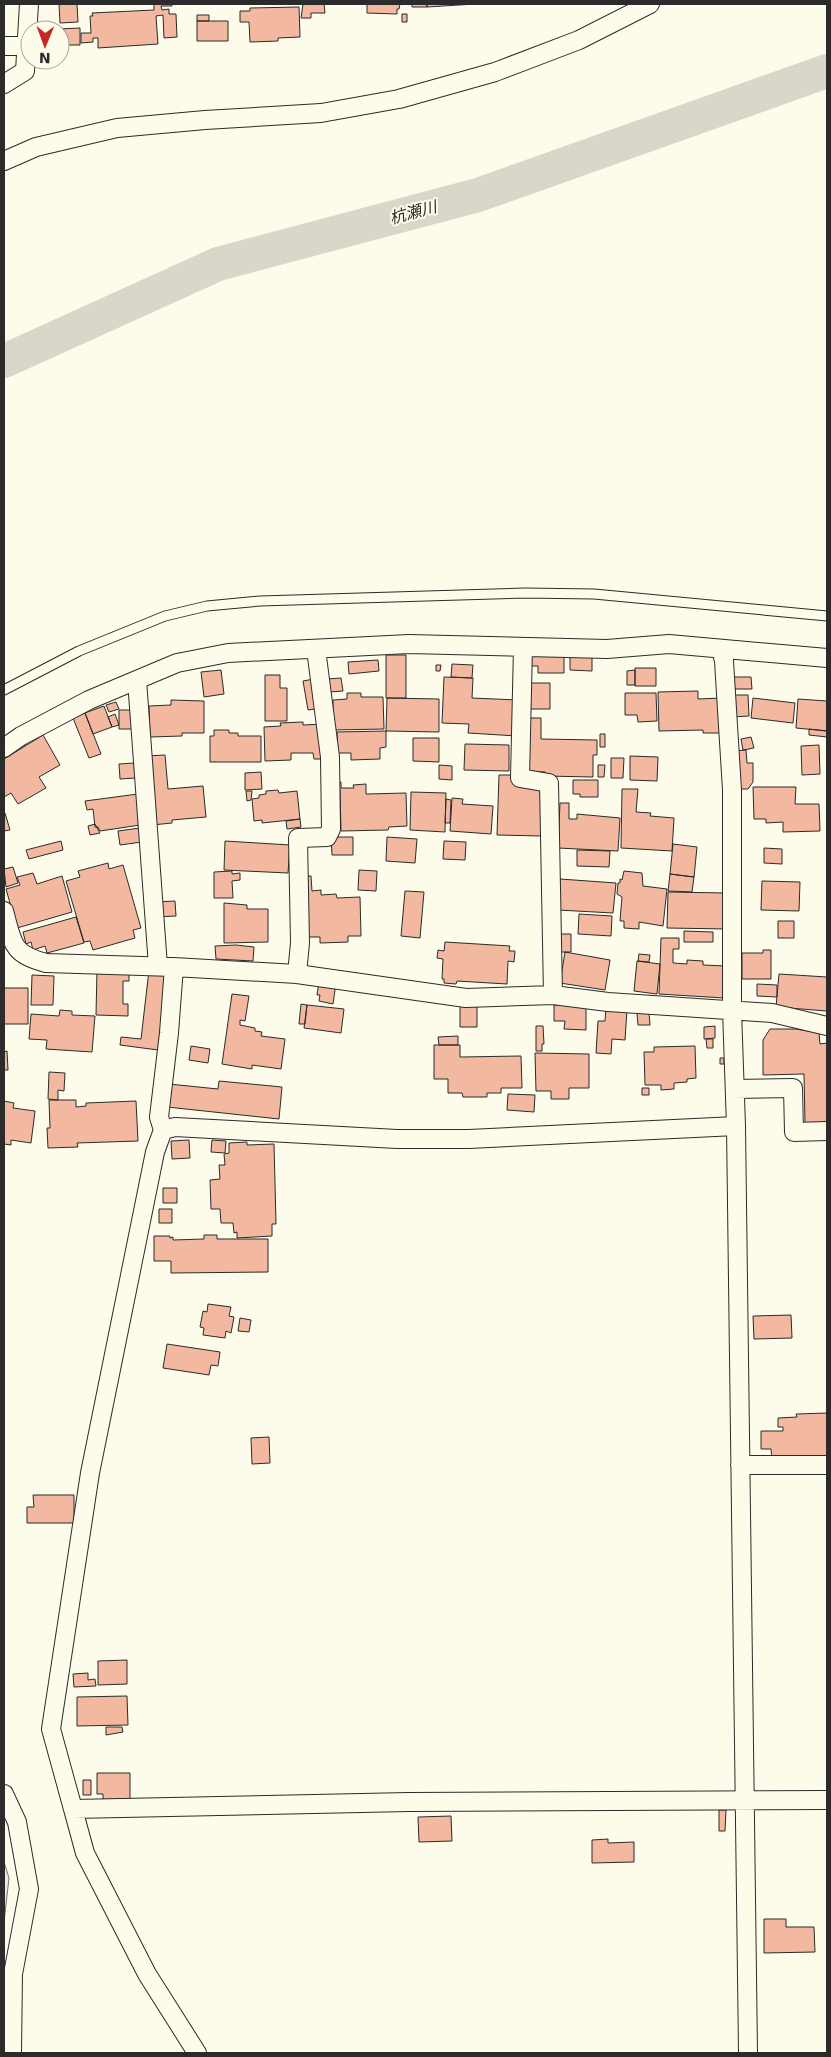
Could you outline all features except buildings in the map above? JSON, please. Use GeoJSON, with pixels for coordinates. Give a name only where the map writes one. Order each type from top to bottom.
{"type":"FeatureCollection","features":[{"type":"Feature","properties":{"kind":"street"},"geometry":{"type":"LineString","coordinates":[[28,20],[29,4]]}},
{"type":"Feature","properties":{"kind":"street"},"geometry":{"type":"LineString","coordinates":[[4,161],[36,147],[117,128],[205,120],[321,113],[399,99],[495,72],[579,40],[650,4]]}},
{"type":"Feature","properties":{"kind":"street"},"geometry":{"type":"LineString","coordinates":[[4,46],[20,46]]}},
{"type":"Feature","properties":{"kind":"street"},"geometry":{"type":"LineString","coordinates":[[4,84],[25,70]]}},
{"type":"Feature","properties":{"kind":"street"},"geometry":{"type":"LineString","coordinates":[[4,748],[21,736],[88,700],[177,663],[228,652],[409,644],[607,649],[669,644],[827,658]]}},
{"type":"Feature","properties":{"kind":"street"},"geometry":{"type":"LineString","coordinates":[[523,647],[520,778],[549,783],[553,996]]}},
{"type":"Feature","properties":{"kind":"street"},"geometry":{"type":"LineString","coordinates":[[297,974],[300,943],[298,838],[326,837],[331,829],[330,757],[316,649]]}},
{"type":"Feature","properties":{"kind":"street"},"geometry":{"type":"LineString","coordinates":[[721,649],[724,662],[732,790],[732,1010],[736,1126],[748,2053]]}},
{"type":"Feature","properties":{"kind":"street"},"geometry":{"type":"LineString","coordinates":[[137,680],[166,967],[169,1033],[159,1117],[163,1130],[155,1152],[90,1473],[51,1729],[86,1853],[142,1966],[197,2053]]}},
{"type":"Feature","properties":{"kind":"street"},"geometry":{"type":"LineString","coordinates":[[4,911],[12,941],[19,952],[31,959],[46,963],[297,974],[466,998],[553,996],[608,1002],[772,1013],[827,1026]]}},
{"type":"Feature","properties":{"kind":"street"},"geometry":{"type":"LineString","coordinates":[[735,1089],[793,1088],[794,1132],[827,1131]]}},
{"type":"Feature","properties":{"kind":"street"},"geometry":{"type":"LineString","coordinates":[[163,1130],[175,1126],[397,1139],[469,1139],[736,1126]]}},
{"type":"Feature","properties":{"kind":"street"},"geometry":{"type":"LineString","coordinates":[[740,1466],[827,1464]]}},
{"type":"Feature","properties":{"kind":"street"},"geometry":{"type":"LineString","coordinates":[[4,1794],[17,1822],[29,1889],[14,1974],[12,2053]]}},
{"type":"Feature","properties":{"kind":"street"},"geometry":{"type":"LineString","coordinates":[[73,1809],[409,1802],[827,1800]]}},
{"type":"Feature","properties":{"kind":"lane"},"geometry":{"type":"LineString","coordinates":[[4,690],[79,651],[165,616],[216,605],[269,601],[555,593],[594,594],[827,616]]}},
{"type":"Feature","properties":{"kind":"shaded area"},"geometry":{"type":"Polygon","coordinates":[[[4,1862],[9,1878],[4,1922],[4,1862]]]}},
{"type":"Feature","properties":{"kind":"waterway","name":"杭瀬川"},"geometry":{"type":"LineString","coordinates":[[4,361],[218,264],[478,195],[827,71]]}}]}
